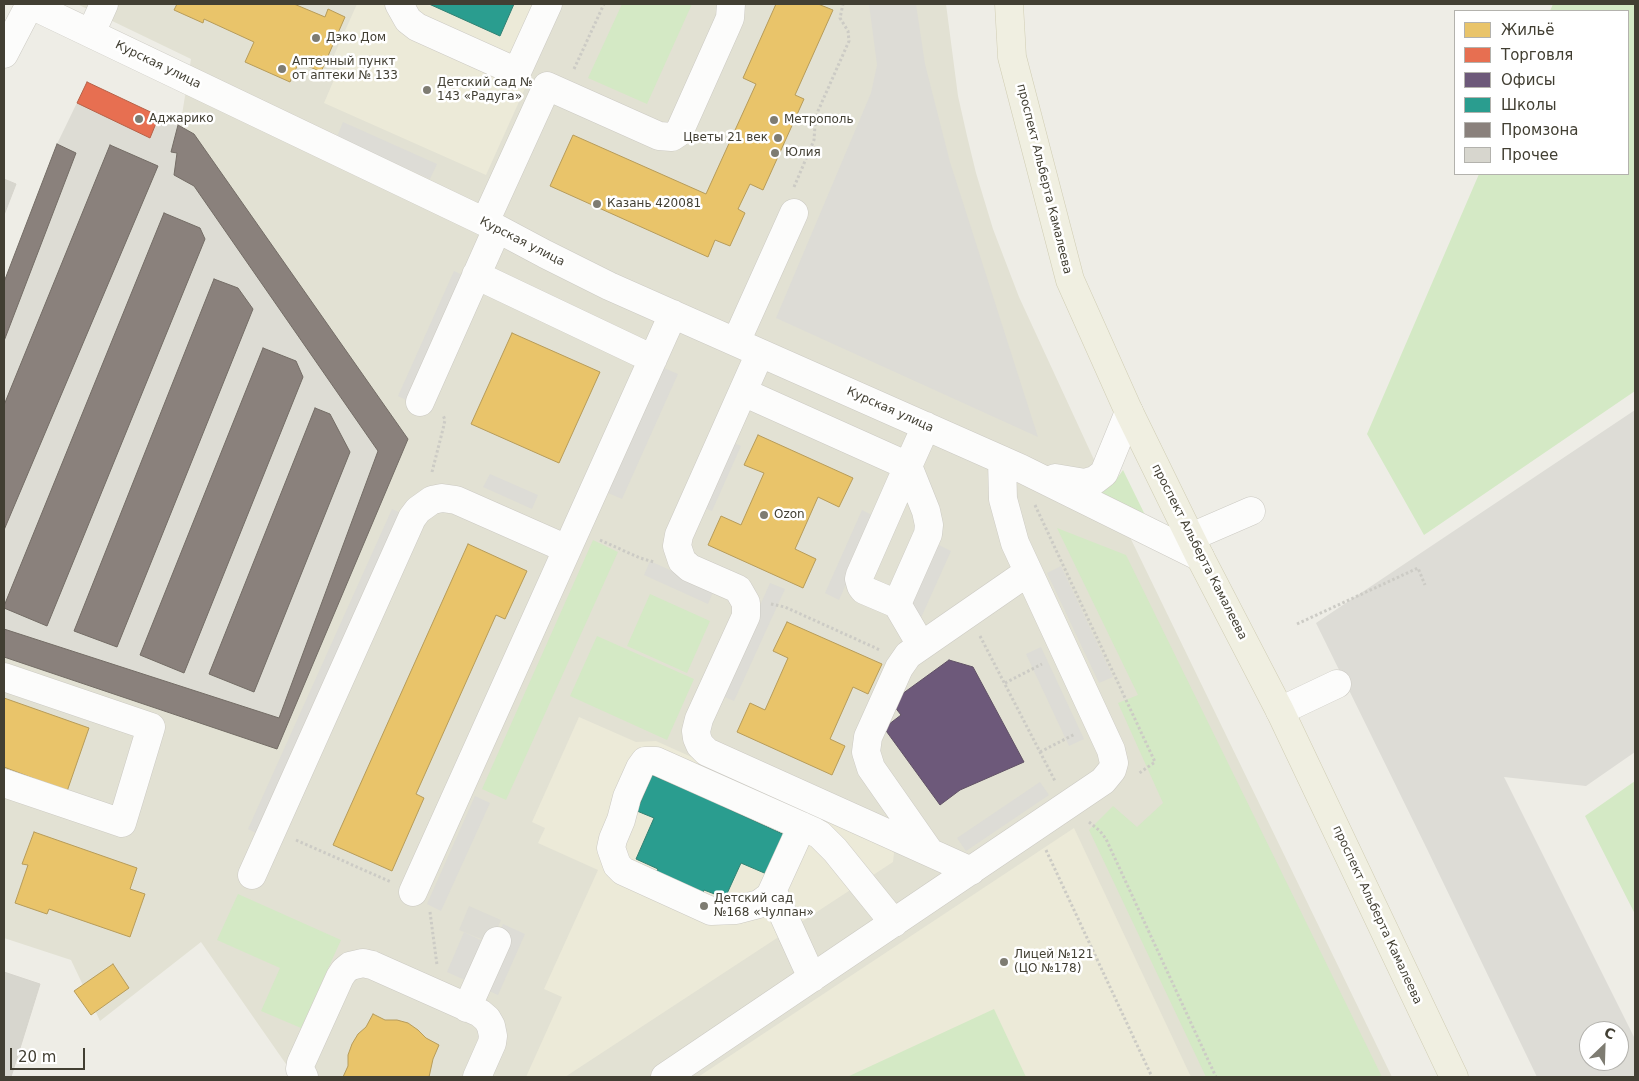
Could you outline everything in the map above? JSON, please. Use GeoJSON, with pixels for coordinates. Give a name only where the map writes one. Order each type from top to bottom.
{"type":"FeatureCollection","features":[{"type":"Feature","properties":{"kind":"main road","name":"проспект Альберта Камалеева"},"geometry":{"type":"LineString","coordinates":[[1009,4],[1012,57],[1070,280],[1129,412],[1195,547],[1280,711],[1454,1077]]}},
{"type":"Feature","properties":{"kind":"street"},"geometry":{"type":"LineString","coordinates":[[4,54],[29,4]]}},
{"type":"Feature","properties":{"kind":"street","name":"Курская улица"},"geometry":{"type":"LineString","coordinates":[[29,4],[491,226],[585,274],[1195,547]]}},
{"type":"Feature","properties":{"kind":"street"},"geometry":{"type":"LineString","coordinates":[[91,33],[104,4]]}},
{"type":"Feature","properties":{"kind":"street"},"geometry":{"type":"LineString","coordinates":[[399,4],[408,20],[417,27],[667,138],[678,133],[681,128],[728,25],[731,4]]}},
{"type":"Feature","properties":{"kind":"street"},"geometry":{"type":"LineString","coordinates":[[517,72],[548,4]]}},
{"type":"Feature","properties":{"kind":"street"},"geometry":{"type":"LineString","coordinates":[[420,402],[476,276],[491,226],[555,89]]}},
{"type":"Feature","properties":{"kind":"street"},"geometry":{"type":"LineString","coordinates":[[736,342],[794,214]]}},
{"type":"Feature","properties":{"kind":"street"},"geometry":{"type":"LineString","coordinates":[[476,276],[652,359]]}},
{"type":"Feature","properties":{"kind":"street"},"geometry":{"type":"LineString","coordinates":[[421,899],[571,539],[672,314]]}},
{"type":"Feature","properties":{"kind":"street"},"geometry":{"type":"LineString","coordinates":[[760,353],[678,535],[677,546],[682,561],[690,568],[738,589],[746,602],[746,616],[699,719],[696,731],[700,745],[707,752],[970,871]]}},
{"type":"Feature","properties":{"kind":"street"},"geometry":{"type":"LineString","coordinates":[[743,392],[908,466],[926,511],[929,525],[928,534],[897,604],[912,653]]}},
{"type":"Feature","properties":{"kind":"street","name":"Курская улица"},"geometry":{"type":"LineString","coordinates":[[1011,464],[1069,482],[1085,483],[1095,480],[1104,473],[1129,412]]}},
{"type":"Feature","properties":{"kind":"street"},"geometry":{"type":"LineString","coordinates":[[897,604],[864,590],[860,586],[859,579],[926,426]]}},
{"type":"Feature","properties":{"kind":"street"},"geometry":{"type":"LineString","coordinates":[[665,1077],[1103,781],[1112,770],[1114,757],[1015,543],[1003,499],[1011,464]]}},
{"type":"Feature","properties":{"kind":"street"},"geometry":{"type":"LineString","coordinates":[[252,875],[412,518],[424,504],[442,498],[456,500],[571,539]]}},
{"type":"Feature","properties":{"kind":"street"},"geometry":{"type":"LineString","coordinates":[[1195,547],[1251,512]]}},
{"type":"Feature","properties":{"kind":"street"},"geometry":{"type":"LineString","coordinates":[[930,852],[871,768],[866,752],[868,737],[912,653],[1028,572]]}},
{"type":"Feature","properties":{"kind":"street"},"geometry":{"type":"LineString","coordinates":[[4,677],[151,727],[122,823],[4,783]]}},
{"type":"Feature","properties":{"kind":"street"},"geometry":{"type":"LineString","coordinates":[[1280,711],[1337,684]]}},
{"type":"Feature","properties":{"kind":"street"},"geometry":{"type":"LineString","coordinates":[[802,826],[773,892],[766,900],[750,907],[723,911],[711,911],[623,872],[617,865],[611,848],[632,784],[642,764],[649,760],[656,761],[802,826],[820,835],[830,844],[894,923]]}},
{"type":"Feature","properties":{"kind":"street"},"geometry":{"type":"LineString","coordinates":[[773,892],[812,978]]}},
{"type":"Feature","properties":{"kind":"street"},"geometry":{"type":"LineString","coordinates":[[467,1008],[497,941]]}},
{"type":"Feature","properties":{"kind":"street"},"geometry":{"type":"LineString","coordinates":[[304,1077],[300,1069],[301,1063],[340,977],[350,966],[363,963],[372,965],[480,1013],[487,1019],[493,1036],[492,1064],[476,1077]]}},
{"type":"Feature","properties":{"kind":"path"},"geometry":{"type":"LineString","coordinates":[[555,89],[604,4]]}},
{"type":"Feature","properties":{"kind":"path"},"geometry":{"type":"LineString","coordinates":[[794,214],[793,193],[814,140],[817,116],[849,41],[848,31],[840,18],[843,4]]}},
{"type":"Feature","properties":{"kind":"path"},"geometry":{"type":"LineString","coordinates":[[420,402],[440,411],[444,420],[424,504]]}},
{"type":"Feature","properties":{"kind":"path"},"geometry":{"type":"LineString","coordinates":[[1033,500],[1155,762],[1136,776]]}},
{"type":"Feature","properties":{"kind":"path"},"geometry":{"type":"LineString","coordinates":[[571,539],[647,560],[682,561]]}},
{"type":"Feature","properties":{"kind":"path"},"geometry":{"type":"LineString","coordinates":[[1297,624],[1418,568],[1425,585]]}},
{"type":"Feature","properties":{"kind":"path"},"geometry":{"type":"LineString","coordinates":[[746,602],[772,604],[912,653]]}},
{"type":"Feature","properties":{"kind":"path"},"geometry":{"type":"LineString","coordinates":[[968,613],[1068,805],[1096,828],[1106,839],[1216,1077]]}},
{"type":"Feature","properties":{"kind":"path"},"geometry":{"type":"LineString","coordinates":[[1005,683],[1066,652]]}},
{"type":"Feature","properties":{"kind":"path"},"geometry":{"type":"LineString","coordinates":[[1040,752],[1098,722]]}},
{"type":"Feature","properties":{"kind":"path"},"geometry":{"type":"LineString","coordinates":[[1035,827],[1152,1077]]}},
{"type":"Feature","properties":{"kind":"path"},"geometry":{"type":"LineString","coordinates":[[272,829],[421,899],[440,996]]}},
{"type":"Feature","properties":{"kind":"shaded area"},"geometry":{"type":"Polygon","coordinates":[[[77,4],[946,4],[958,96],[976,173],[993,229],[1019,297],[1126,529],[1392,1077],[295,1077],[201,942],[100,1021],[71,960],[4,938],[4,657],[277,748],[180,127],[191,59],[77,4]]]}},
{"type":"Feature","properties":{"kind":"shaded area","name":"Детский сад № 143 «Радуга»"},"geometry":{"type":"Polygon","coordinates":[[[357,4],[563,4],[486,175],[324,103],[339,68],[330,64],[357,4]]]}},
{"type":"Feature","properties":{"kind":"shaded area"},"geometry":{"type":"Polygon","coordinates":[[[869,4],[916,4],[925,64],[950,162],[1038,437],[776,318],[871,93],[877,65],[869,4]]]}},
{"type":"Feature","properties":{"kind":"shaded area"},"geometry":{"type":"Polygon","coordinates":[[[87,82],[194,134],[408,439],[277,749],[4,657],[4,282],[57,144],[87,82]]]}},
{"type":"Feature","properties":{"kind":"shaded area"},"geometry":{"type":"Polygon","coordinates":[[[343,122],[437,164],[430,179],[337,137],[343,122]]]}},
{"type":"Feature","properties":{"kind":"shaded area"},"geometry":{"type":"Polygon","coordinates":[[[454,271],[469,278],[412,403],[398,396],[454,271]]]}},
{"type":"Feature","properties":{"kind":"shaded area"},"geometry":{"type":"Polygon","coordinates":[[[664,368],[678,374],[622,499],[608,493],[664,368]]]}},
{"type":"Feature","properties":{"kind":"shaded area"},"geometry":{"type":"Polygon","coordinates":[[[1635,410],[1635,752],[1586,786],[1504,777],[1626,1021],[1579,1021],[1579,1071],[1629,1071],[1629,1027],[1635,1039],[1635,1077],[1537,1077],[1316,623],[1635,410]]]}},
{"type":"Feature","properties":{"kind":"shaded area"},"geometry":{"type":"Polygon","coordinates":[[[727,440],[741,446],[712,511],[697,505],[727,440]]]}},
{"type":"Feature","properties":{"kind":"shaded area"},"geometry":{"type":"Polygon","coordinates":[[[490,474],[538,495],[532,509],[483,487],[490,474]]]}},
{"type":"Feature","properties":{"kind":"shaded area"},"geometry":{"type":"Polygon","coordinates":[[[392,509],[406,515],[262,836],[248,829],[392,509]]]}},
{"type":"Feature","properties":{"kind":"shaded area"},"geometry":{"type":"Polygon","coordinates":[[[862,510],[876,517],[839,600],[825,593],[862,510]]]}},
{"type":"Feature","properties":{"kind":"shaded area"},"geometry":{"type":"Polygon","coordinates":[[[937,544],[951,551],[920,620],[906,613],[937,544]]]}},
{"type":"Feature","properties":{"kind":"shaded area"},"geometry":{"type":"Polygon","coordinates":[[[650,561],[714,590],[708,604],[644,575],[650,561]]]}},
{"type":"Feature","properties":{"kind":"shaded area"},"geometry":{"type":"Polygon","coordinates":[[[1061,566],[1113,677],[1099,683],[1047,573],[1061,566]]]}},
{"type":"Feature","properties":{"kind":"shaded area"},"geometry":{"type":"Polygon","coordinates":[[[770,583],[785,589],[734,701],[720,695],[770,583]]]}},
{"type":"Feature","properties":{"kind":"shaded area"},"geometry":{"type":"Polygon","coordinates":[[[1041,647],[1084,739],[1069,746],[1026,654],[1041,647]]]}},
{"type":"Feature","properties":{"kind":"shaded area","name":"Детский сад №168 «Чулпан»"},"geometry":{"type":"Polygon","coordinates":[[[579,717],[636,742],[656,741],[887,845],[894,853],[893,862],[565,1077],[526,1077],[562,997],[544,989],[598,870],[538,843],[545,828],[532,822],[579,717]]]}},
{"type":"Feature","properties":{"kind":"shaded area"},"geometry":{"type":"Polygon","coordinates":[[[1040,782],[1049,795],[966,851],[957,838],[1040,782]]]}},
{"type":"Feature","properties":{"kind":"shaded area"},"geometry":{"type":"Polygon","coordinates":[[[475,796],[490,803],[441,911],[427,904],[475,796]]]}},
{"type":"Feature","properties":{"kind":"shaded area","name":"Лицей №121 (ЦО №178)"},"geometry":{"type":"Polygon","coordinates":[[[1074,828],[1191,1077],[698,1077],[1074,828]]]}},
{"type":"Feature","properties":{"kind":"shaded area"},"geometry":{"type":"Polygon","coordinates":[[[469,906],[501,920],[491,943],[459,930],[469,906]]]}},
{"type":"Feature","properties":{"kind":"shaded area"},"geometry":{"type":"Polygon","coordinates":[[[503,924],[525,934],[498,995],[447,972],[464,932],[493,946],[503,924]]]}},
{"type":"Feature","properties":{"kind":"green space"},"geometry":{"type":"Polygon","coordinates":[[[622,4],[692,4],[647,104],[588,78],[622,4]]]}},
{"type":"Feature","properties":{"kind":"green space"},"geometry":{"type":"Polygon","coordinates":[[[1553,4],[1635,4],[1635,391],[1424,535],[1367,434],[1479,175],[1629,175],[1629,10],[1550,10],[1553,4]]]}},
{"type":"Feature","properties":{"kind":"green space"},"geometry":{"type":"Polygon","coordinates":[[[1123,470],[1149,523],[1086,495],[1113,484],[1123,470]]]}},
{"type":"Feature","properties":{"kind":"green space"},"geometry":{"type":"Polygon","coordinates":[[[1057,528],[1126,555],[1382,1077],[1206,1077],[1089,830],[1113,806],[1137,827],[1163,803],[1118,703],[1138,695],[1057,528]]]}},
{"type":"Feature","properties":{"kind":"green space"},"geometry":{"type":"Polygon","coordinates":[[[593,540],[618,552],[506,800],[482,789],[593,540]]]}},
{"type":"Feature","properties":{"kind":"green space"},"geometry":{"type":"Polygon","coordinates":[[[650,594],[710,621],[687,673],[627,646],[650,594]]]}},
{"type":"Feature","properties":{"kind":"green space"},"geometry":{"type":"Polygon","coordinates":[[[597,636],[694,679],[667,740],[570,696],[597,636]]]}},
{"type":"Feature","properties":{"kind":"green space"},"geometry":{"type":"Polygon","coordinates":[[[1635,781],[1635,914],[1585,816],[1635,781]]]}},
{"type":"Feature","properties":{"kind":"green space"},"geometry":{"type":"Polygon","coordinates":[[[238,894],[341,940],[301,1028],[261,1011],[280,968],[217,940],[238,894]]]}},
{"type":"Feature","properties":{"kind":"green space"},"geometry":{"type":"Polygon","coordinates":[[[994,1009],[1026,1077],[847,1077],[994,1009]]]}},
{"type":"Feature","properties":{"kind":"building: Жильё"},"geometry":{"type":"Polygon","coordinates":[[[177,4],[294,4],[325,17],[328,9],[345,17],[321,72],[299,62],[290,82],[245,62],[254,42],[204,19],[203,23],[174,10],[177,4]]]}},
{"type":"Feature","properties":{"kind":"building: Жильё"},"geometry":{"type":"Polygon","coordinates":[[[776,4],[818,4],[833,10],[795,95],[804,99],[763,190],[750,184],[738,209],[745,213],[730,246],[715,240],[708,257],[550,186],[573,135],[706,194],[756,84],[743,78],[776,4]]]}},
{"type":"Feature","properties":{"kind":"building: Жильё"},"geometry":{"type":"Polygon","coordinates":[[[512,333],[600,372],[559,463],[471,424],[512,333]]]}},
{"type":"Feature","properties":{"kind":"building: Жильё"},"geometry":{"type":"Polygon","coordinates":[[[758,435],[853,478],[839,507],[818,497],[795,549],[816,559],[803,588],[708,545],[721,516],[741,525],[764,473],[744,465],[758,435]]]}},
{"type":"Feature","properties":{"kind":"building: Жильё"},"geometry":{"type":"Polygon","coordinates":[[[468,544],[527,571],[505,619],[496,615],[416,794],[424,798],[392,871],[333,845],[468,544]]]}},
{"type":"Feature","properties":{"kind":"building: Жильё"},"geometry":{"type":"Polygon","coordinates":[[[787,622],[882,664],[868,694],[853,687],[830,739],[845,746],[832,775],[737,732],[750,703],[765,710],[788,658],[773,651],[787,622]]]}},
{"type":"Feature","properties":{"kind":"building: Жильё"},"geometry":{"type":"Polygon","coordinates":[[[4,698],[89,728],[64,800],[32,788],[35,779],[4,767],[4,698]]]}},
{"type":"Feature","properties":{"kind":"building: Жильё"},"geometry":{"type":"Polygon","coordinates":[[[34,832],[137,868],[130,889],[145,894],[130,937],[49,909],[47,914],[15,903],[28,865],[22,864],[34,832]]]}},
{"type":"Feature","properties":{"kind":"building: Жильё"},"geometry":{"type":"Polygon","coordinates":[[[113,964],[129,988],[91,1015],[74,991],[113,964]]]}},
{"type":"Feature","properties":{"kind":"building: Жильё"},"geometry":{"type":"Polygon","coordinates":[[[373,1014],[385,1020],[397,1020],[408,1023],[426,1038],[439,1045],[433,1059],[429,1077],[343,1077],[348,1066],[348,1055],[352,1044],[358,1034],[366,1027],[373,1014]]]}},
{"type":"Feature","properties":{"kind":"building: Торговля"},"geometry":{"type":"Polygon","coordinates":[[[87,82],[159,116],[150,138],[77,103],[87,82]]]}},
{"type":"Feature","properties":{"kind":"building: Офисы"},"geometry":{"type":"Polygon","coordinates":[[[949,660],[973,667],[1024,762],[960,790],[940,805],[884,728],[901,715],[891,702],[949,660]]]}},
{"type":"Feature","properties":{"kind":"building: Школы"},"geometry":{"type":"Polygon","coordinates":[[[429,4],[514,4],[500,36],[429,4]]]}},
{"type":"Feature","properties":{"kind":"building: Школы"},"geometry":{"type":"Polygon","coordinates":[[[652,775],[722,803],[722,806],[787,836],[769,875],[741,863],[725,898],[704,890],[702,895],[655,874],[658,869],[636,859],[654,818],[637,811],[652,775]]]}},
{"type":"Feature","properties":{"kind":"building: Промзона"},"geometry":{"type":"Polygon","coordinates":[[[178,125],[194,134],[408,439],[277,749],[4,657],[4,629],[279,718],[378,451],[194,186],[174,175],[177,153],[171,152],[178,125]]]}},
{"type":"Feature","properties":{"kind":"building: Промзона"},"geometry":{"type":"Polygon","coordinates":[[[57,144],[76,153],[4,341],[4,282],[57,144]]]}},
{"type":"Feature","properties":{"kind":"building: Промзона"},"geometry":{"type":"Polygon","coordinates":[[[110,145],[158,166],[4,530],[4,405],[110,145]]]}},
{"type":"Feature","properties":{"kind":"building: Промзона"},"geometry":{"type":"Polygon","coordinates":[[[164,213],[200,228],[205,239],[47,626],[4,608],[4,606],[164,213]]]}},
{"type":"Feature","properties":{"kind":"building: Промзона"},"geometry":{"type":"Polygon","coordinates":[[[214,279],[238,288],[253,309],[117,647],[74,631],[214,279]]]}},
{"type":"Feature","properties":{"kind":"building: Промзона"},"geometry":{"type":"Polygon","coordinates":[[[263,348],[296,361],[303,377],[184,673],[140,655],[263,348]]]}},
{"type":"Feature","properties":{"kind":"building: Промзона"},"geometry":{"type":"Polygon","coordinates":[[[315,408],[330,414],[350,452],[254,692],[209,674],[315,408]]]}},
{"type":"Feature","properties":{"kind":"building: Прочее"},"geometry":{"type":"Polygon","coordinates":[[[4,179],[16,184],[4,215],[4,179]]]}},
{"type":"Feature","properties":{"kind":"building: Прочее"},"geometry":{"type":"Polygon","coordinates":[[[4,972],[40,984],[11,1077],[4,1077],[4,972]]]}},
{"type":"Feature","properties":{"kind":"place","name":"Дэко Дом"},"geometry":{"type":"Point","coordinates":[316,38]}},
{"type":"Feature","properties":{"kind":"place","name":"Аптечный пункт от аптеки № 133"},"geometry":{"type":"Point","coordinates":[282,69]}},
{"type":"Feature","properties":{"kind":"place","name":"Детский сад № 143 «Радуга»"},"geometry":{"type":"Point","coordinates":[427,90]}},
{"type":"Feature","properties":{"kind":"place","name":"Аджарико"},"geometry":{"type":"Point","coordinates":[139,119]}},
{"type":"Feature","properties":{"kind":"place","name":"Метрополь"},"geometry":{"type":"Point","coordinates":[774,120]}},
{"type":"Feature","properties":{"kind":"place","name":"Цветы 21 век"},"geometry":{"type":"Point","coordinates":[778,138]}},
{"type":"Feature","properties":{"kind":"place","name":"Юлия"},"geometry":{"type":"Point","coordinates":[775,153]}},
{"type":"Feature","properties":{"kind":"place","name":"Казань 420081"},"geometry":{"type":"Point","coordinates":[597,204]}},
{"type":"Feature","properties":{"kind":"place","name":"Ozon"},"geometry":{"type":"Point","coordinates":[764,515]}},
{"type":"Feature","properties":{"kind":"place","name":"Детский сад №168 «Чулпан»"},"geometry":{"type":"Point","coordinates":[704,906]}},
{"type":"Feature","properties":{"kind":"place","name":"Лицей №121 (ЦО №178)"},"geometry":{"type":"Point","coordinates":[1004,962]}}]}
